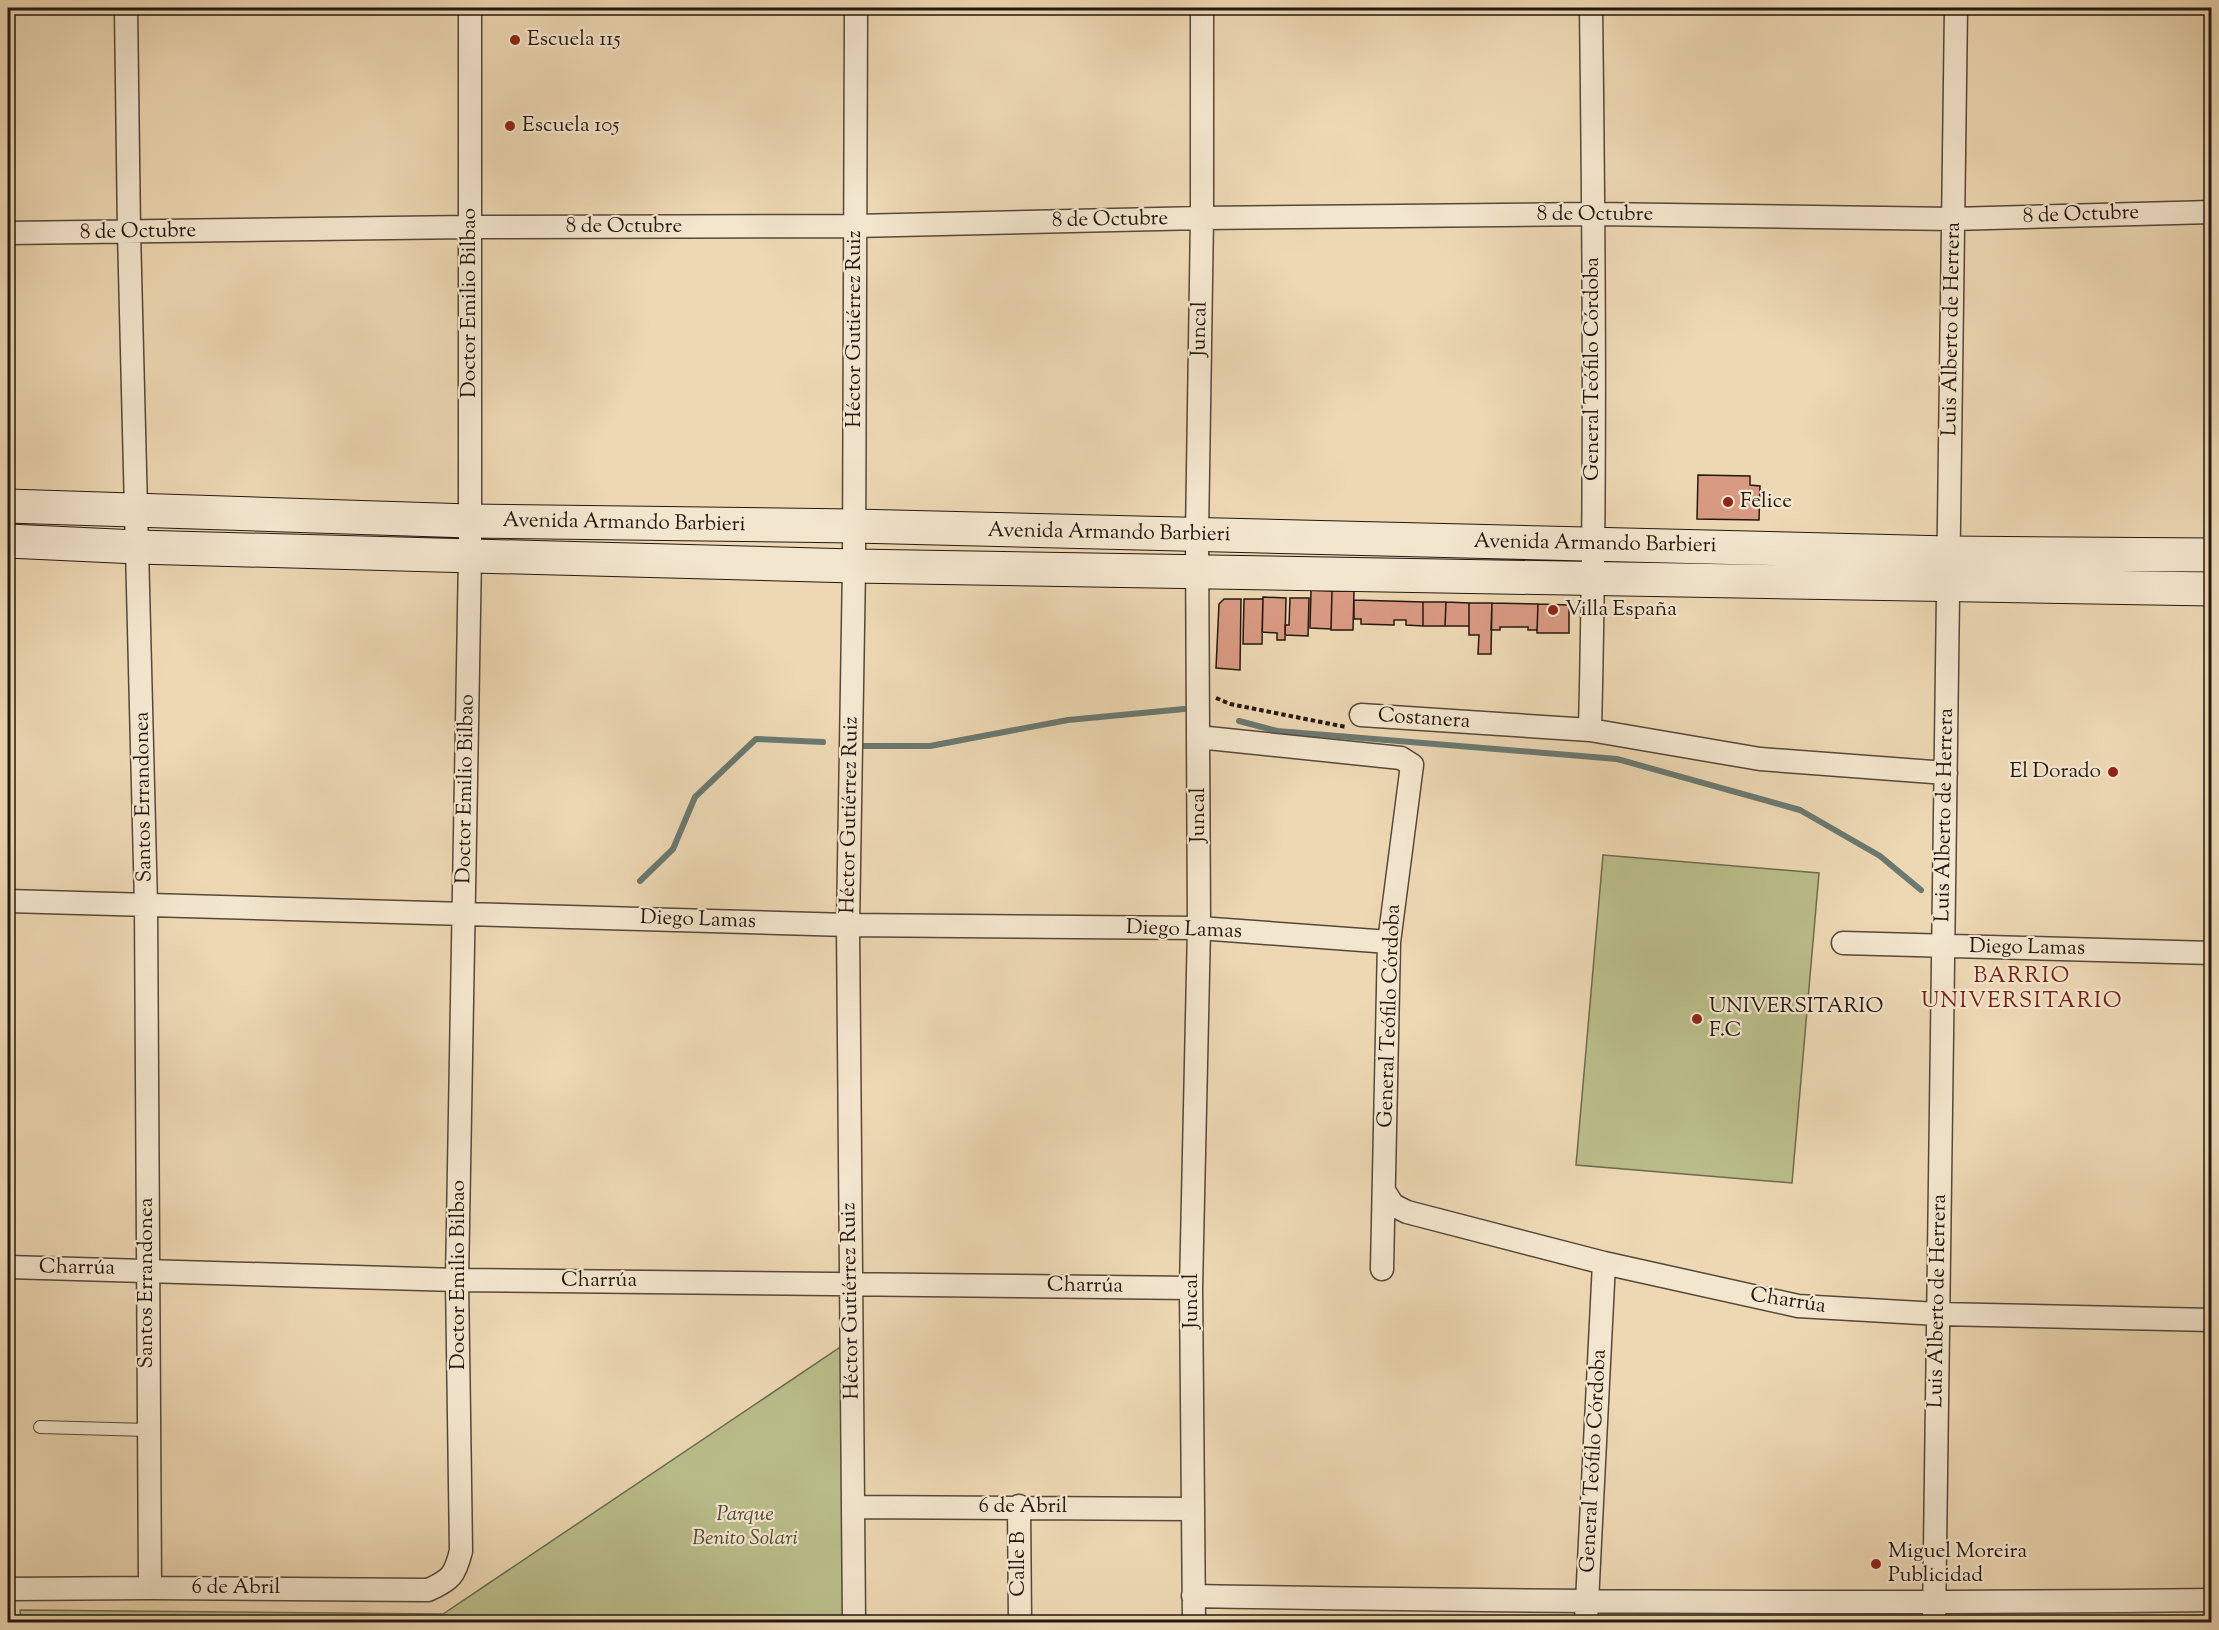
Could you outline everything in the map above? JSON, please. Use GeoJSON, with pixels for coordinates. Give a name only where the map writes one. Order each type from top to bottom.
{"type":"FeatureCollection","features":[{"type":"Feature","properties":{"kind":"street","name":"Santos Errandonea"},"geometry":{"type":"LineString","coordinates":[[126,8],[129,232],[146,905],[150,1588]]}},
{"type":"Feature","properties":{"kind":"street","name":"Doctor Emilio Bilbao"},"geometry":{"type":"LineString","coordinates":[[456,1569],[461,1551],[457,1280],[470,556],[470,8]]}},
{"type":"Feature","properties":{"kind":"street","name":"Héctor Gutiérrez Ruiz"},"geometry":{"type":"LineString","coordinates":[[854,1623],[848,925],[854,566],[856,8]]}},
{"type":"Feature","properties":{"kind":"street","name":"Juncal"},"geometry":{"type":"LineString","coordinates":[[1194,1623],[1191,1288],[1199,928],[1197,535],[1202,218],[1202,8]]}},
{"type":"Feature","properties":{"kind":"street","name":"General Teófilo Córdoba"},"geometry":{"type":"LineString","coordinates":[[1590,730],[1594,578],[1594,214],[1591,8]]}},
{"type":"Feature","properties":{"kind":"street","name":"Luis Alberto de Herrera"},"geometry":{"type":"LineString","coordinates":[[1934,1613],[1956,8]]}},
{"type":"Feature","properties":{"kind":"street","name":"8 de Octubre"},"geometry":{"type":"LineString","coordinates":[[8,234],[1594,214],[1953,219],[2211,212]]}},
{"type":"Feature","properties":{"kind":"street","name":"Avenida Armando Barbieri"},"geometry":{"type":"LineString","coordinates":[[8,506],[470,521],[854,526],[1949,553],[2211,555]]}},
{"type":"Feature","properties":{"kind":"street","name":"Avenida Armando Barbieri"},"geometry":{"type":"LineString","coordinates":[[8,541],[137,547],[854,566],[2211,589]]}},
{"type":"Feature","properties":{"kind":"street","name":"Costanera"},"geometry":{"type":"LineString","coordinates":[[1361,715],[1590,730],[1760,759],[1946,773]]}},
{"type":"Feature","properties":{"kind":"street","name":"General Teófilo Córdoba"},"geometry":{"type":"LineString","coordinates":[[1198,737],[1401,758],[1412,765],[1389,942],[1382,1269]]}},
{"type":"Feature","properties":{"kind":"street","name":"Diego Lamas"},"geometry":{"type":"LineString","coordinates":[[8,901],[848,925],[1199,928],[1389,942]]}},
{"type":"Feature","properties":{"kind":"street","name":"Diego Lamas"},"geometry":{"type":"LineString","coordinates":[[1843,943],[2211,952]]}},
{"type":"Feature","properties":{"kind":"street","name":"Charrúa"},"geometry":{"type":"LineString","coordinates":[[1384,1191],[1393,1205],[1407,1212],[1604,1263],[1798,1306],[1938,1314],[2211,1320]]}},
{"type":"Feature","properties":{"kind":"street","name":"General Teófilo Córdoba"},"geometry":{"type":"LineString","coordinates":[[1586,1613],[1604,1263]]}},
{"type":"Feature","properties":{"kind":"street","name":"Charrúa"},"geometry":{"type":"LineString","coordinates":[[8,1267],[457,1280],[1191,1288]]}},
{"type":"Feature","properties":{"kind":"street","name":"6 de Abril"},"geometry":{"type":"LineString","coordinates":[[854,1507],[1019,1506],[1192,1509]]}},
{"type":"Feature","properties":{"kind":"street","name":"Calle B"},"geometry":{"type":"LineString","coordinates":[[1019,1506],[1020,1623]]}},
{"type":"Feature","properties":{"kind":"street","name":"6 de Abril"},"geometry":{"type":"LineString","coordinates":[[8,1589],[428,1590],[445,1583],[456,1569]]}},
{"type":"Feature","properties":{"kind":"street"},"geometry":{"type":"LineString","coordinates":[[1193,1596],[1586,1613],[1934,1613],[2211,1600]]}},
{"type":"Feature","properties":{"kind":"lane"},"geometry":{"type":"LineString","coordinates":[[40,1427],[148,1430]]}},
{"type":"Feature","properties":{"kind":"path","name":"Costanera"},"geometry":{"type":"LineString","coordinates":[[1198,691],[1230,704],[1351,728],[1361,715]]}},
{"type":"Feature","properties":{"kind":"green space","name":"UNIVERSITARIO F.C"},"geometry":{"type":"Polygon","coordinates":[[[1603,855],[1819,873],[1792,1183],[1576,1165],[1603,855]]]}},
{"type":"Feature","properties":{"kind":"green space","name":"Parque Benito Solari"},"geometry":{"type":"Polygon","coordinates":[[[842,1346],[843,1622],[21,1622],[20,1610],[443,1614],[842,1346]]]}},
{"type":"Feature","properties":{"kind":"building","name":"Felice"},"geometry":{"type":"Polygon","coordinates":[[[1698,475],[1750,476],[1750,485],[1760,486],[1759,520],[1697,519],[1698,475]]]}},
{"type":"Feature","properties":{"kind":"building"},"geometry":{"type":"Polygon","coordinates":[[[1311,590],[1332,591],[1331,629],[1310,628],[1311,590]]]}},
{"type":"Feature","properties":{"kind":"building"},"geometry":{"type":"Polygon","coordinates":[[[1332,591],[1354,591],[1353,630],[1331,630],[1332,591]]]}},
{"type":"Feature","properties":{"kind":"building"},"geometry":{"type":"Polygon","coordinates":[[[1263,597],[1286,598],[1285,640],[1277,640],[1277,633],[1262,632],[1263,597]]]}},
{"type":"Feature","properties":{"kind":"building"},"geometry":{"type":"Polygon","coordinates":[[[1290,598],[1309,598],[1308,636],[1285,635],[1285,625],[1289,625],[1290,598]]]}},
{"type":"Feature","properties":{"kind":"building"},"geometry":{"type":"Polygon","coordinates":[[[1224,599],[1241,599],[1240,670],[1216,668],[1219,604],[1224,599]]]}},
{"type":"Feature","properties":{"kind":"building"},"geometry":{"type":"Polygon","coordinates":[[[1244,599],[1263,599],[1262,644],[1243,644],[1244,599]]]}},
{"type":"Feature","properties":{"kind":"building"},"geometry":{"type":"Polygon","coordinates":[[[1354,600],[1423,602],[1423,626],[1406,625],[1406,620],[1394,620],[1394,625],[1361,624],[1361,619],[1354,619],[1354,600]]]}},
{"type":"Feature","properties":{"kind":"building"},"geometry":{"type":"Polygon","coordinates":[[[1423,602],[1446,602],[1445,626],[1423,626],[1423,602]]]}},
{"type":"Feature","properties":{"kind":"building"},"geometry":{"type":"Polygon","coordinates":[[[1446,602],[1469,603],[1469,626],[1445,626],[1446,602]]]}},
{"type":"Feature","properties":{"kind":"building"},"geometry":{"type":"Polygon","coordinates":[[[1469,603],[1492,603],[1491,654],[1478,654],[1479,635],[1469,635],[1469,603]]]}},
{"type":"Feature","properties":{"kind":"building"},"geometry":{"type":"Polygon","coordinates":[[[1492,603],[1538,604],[1537,630],[1528,630],[1528,627],[1500,627],[1500,630],[1491,630],[1492,603]]]}},
{"type":"Feature","properties":{"kind":"building"},"geometry":{"type":"Polygon","coordinates":[[[1538,604],[1569,605],[1569,633],[1537,633],[1538,604]]]}},
{"type":"Feature","properties":{"kind":"waterway"},"geometry":{"type":"LineString","coordinates":[[860,746],[930,746],[1068,720],[1184,709]]}},
{"type":"Feature","properties":{"kind":"waterway"},"geometry":{"type":"LineString","coordinates":[[1239,721],[1277,731],[1617,759],[1800,810],[1880,856],[1921,890]]}},
{"type":"Feature","properties":{"kind":"waterway"},"geometry":{"type":"LineString","coordinates":[[640,881],[673,849],[695,797],[756,739],[823,742]]}},
{"type":"Feature","properties":{"kind":"place","name":"Escuela 115"},"geometry":{"type":"Point","coordinates":[515,40]}},
{"type":"Feature","properties":{"kind":"place","name":"Escuela 105"},"geometry":{"type":"Point","coordinates":[510,126]}},
{"type":"Feature","properties":{"kind":"place","name":"Felice"},"geometry":{"type":"Point","coordinates":[1728,502]}},
{"type":"Feature","properties":{"kind":"place","name":"Villa España"},"geometry":{"type":"Point","coordinates":[1553,610]}},
{"type":"Feature","properties":{"kind":"place","name":"El Dorado"},"geometry":{"type":"Point","coordinates":[2113,772]}},
{"type":"Feature","properties":{"kind":"place","name":"UNIVERSITARIO F.C"},"geometry":{"type":"Point","coordinates":[1697,1019]}},
{"type":"Feature","properties":{"kind":"place","name":"Miguel Moreira Publicidad"},"geometry":{"type":"Point","coordinates":[1876,1564]}},
{"type":"Feature","properties":{"kind":"district","name":"BARRIO UNIVERSITARIO"},"geometry":{"type":"Point","coordinates":[2022,990]}}]}
